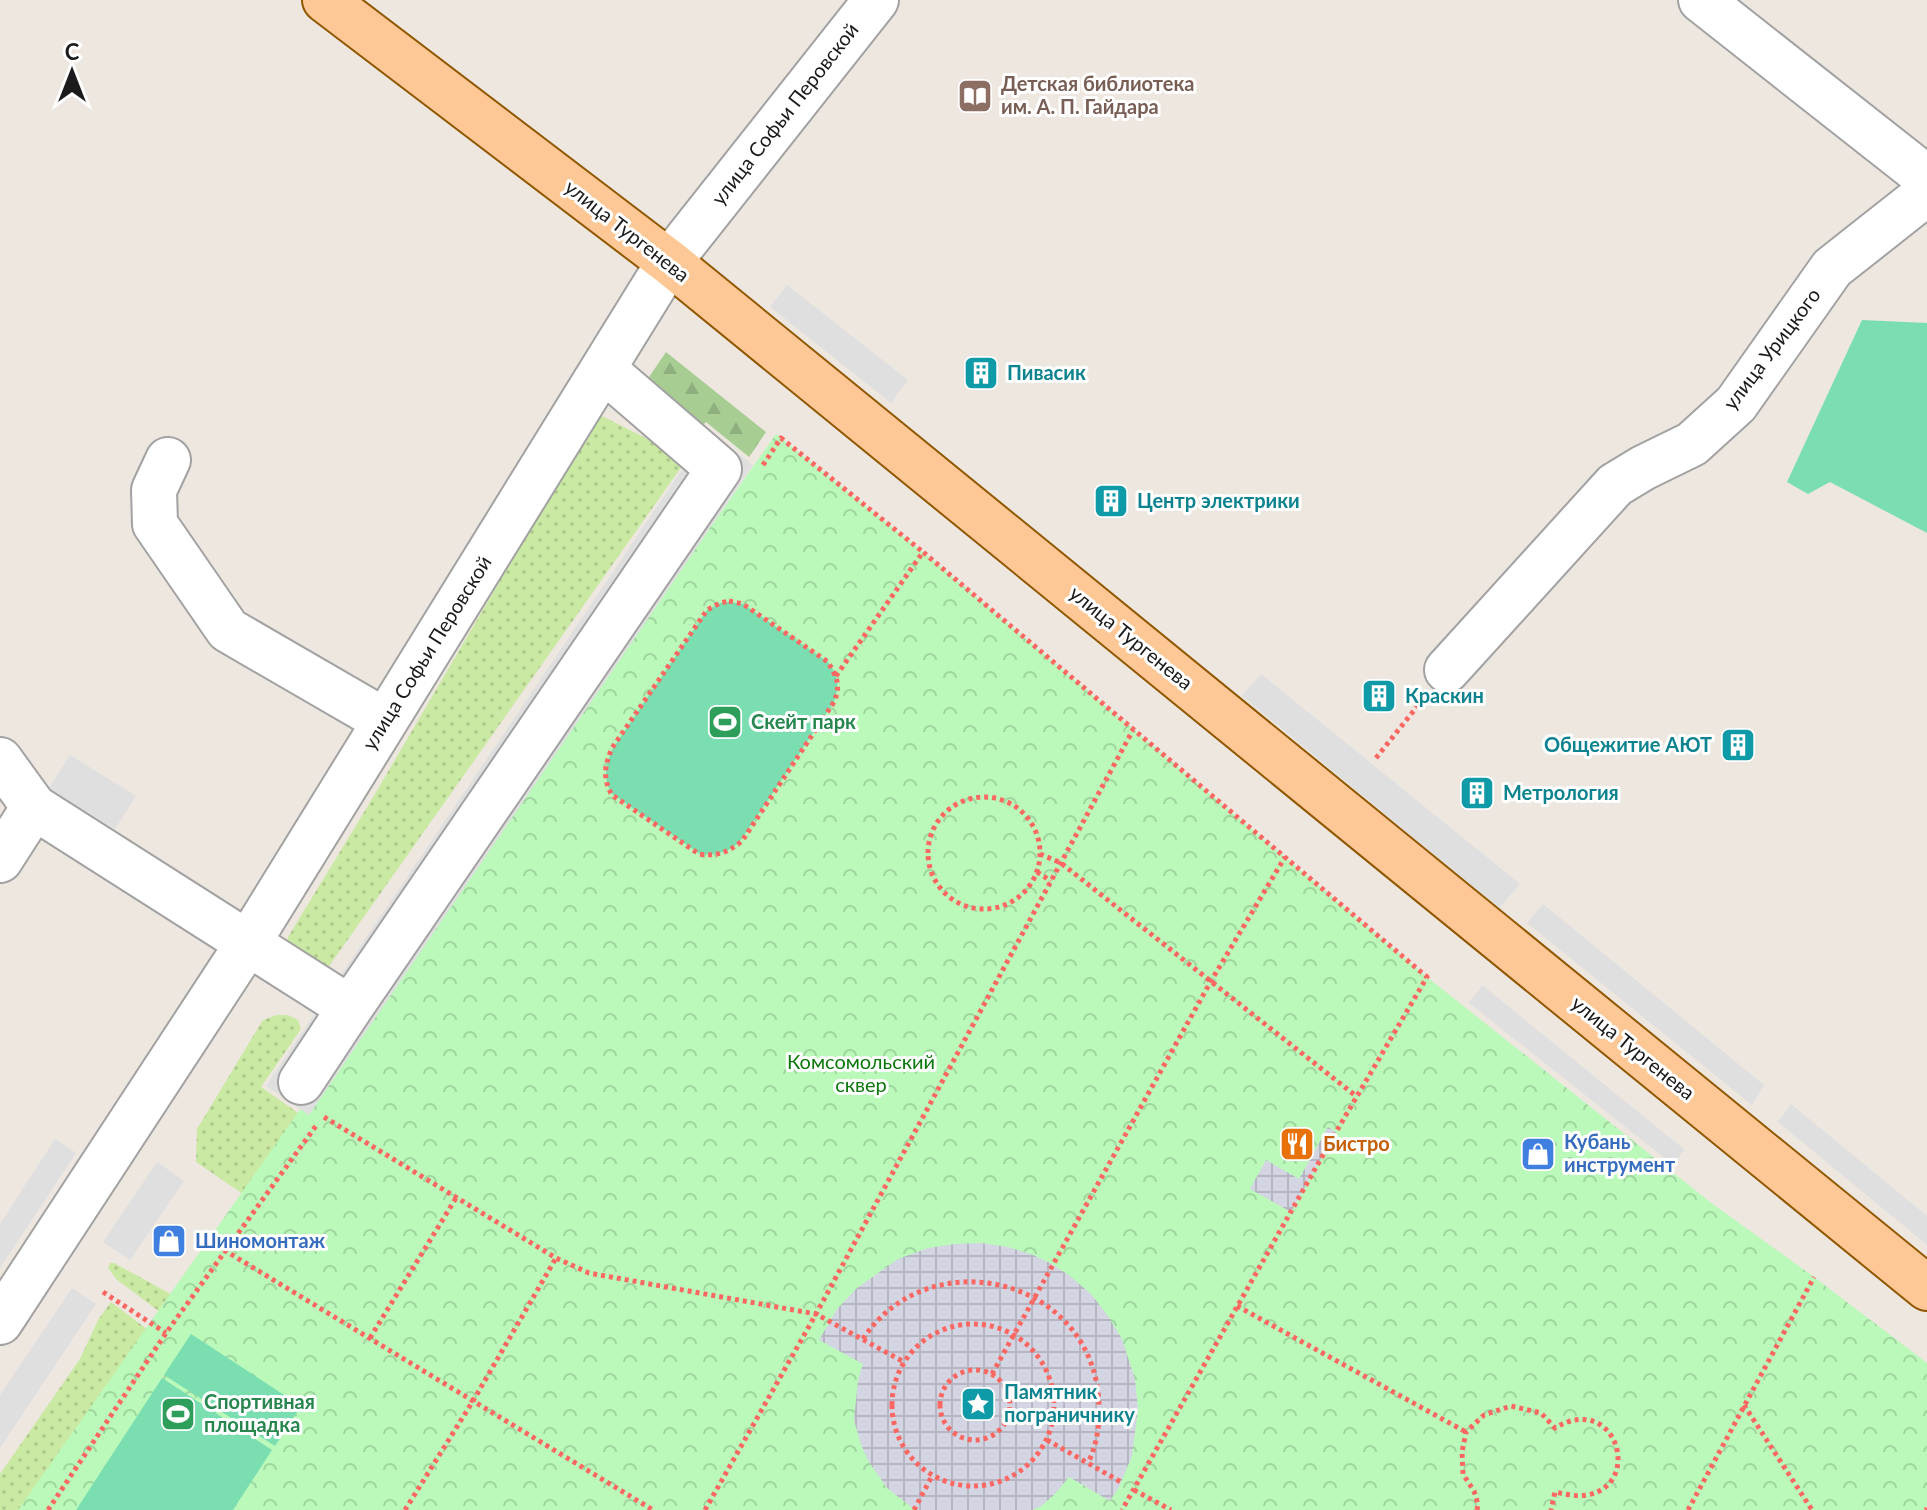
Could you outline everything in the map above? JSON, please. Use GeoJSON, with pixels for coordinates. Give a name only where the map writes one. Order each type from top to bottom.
{"type":"FeatureCollection","features":[{"type":"Feature","properties":{"kind":"main road","name":"улица Тургенева"},"geometry":{"type":"LineString","coordinates":[[325,0],[669,262],[1927,1288]]}},
{"type":"Feature","properties":{"kind":"street","name":"улица Софьи Перовской"},"geometry":{"type":"LineString","coordinates":[[0,1322],[248,943],[669,262],[876,0]]}},
{"type":"Feature","properties":{"kind":"street"},"geometry":{"type":"LineString","coordinates":[[1701,0],[1927,178]]}},
{"type":"Feature","properties":{"kind":"street","name":"улица Урицкого"},"geometry":{"type":"LineString","coordinates":[[1447,670],[1615,485],[1692,444],[1736,404],[1832,268],[1927,193]]}},
{"type":"Feature","properties":{"kind":"street"},"geometry":{"type":"LineString","coordinates":[[301,1082],[719,469],[603,369]]}},
{"type":"Feature","properties":{"kind":"street"},"geometry":{"type":"LineString","coordinates":[[168,460],[154,490],[155,524],[228,630],[385,721]]}},
{"type":"Feature","properties":{"kind":"street"},"geometry":{"type":"LineString","coordinates":[[0,760],[34,807],[350,1008]]}},
{"type":"Feature","properties":{"kind":"street"},"geometry":{"type":"LineString","coordinates":[[0,860],[34,807]]}},
{"type":"Feature","properties":{"kind":"path"},"geometry":{"type":"LineString","coordinates":[[762,466],[781,438],[923,552],[1427,977],[1356,1096],[1122,1510]]}},
{"type":"Feature","properties":{"kind":"path"},"geometry":{"type":"LineString","coordinates":[[836,676],[828,662],[743,604],[720,603],[707,610],[612,748],[606,762],[607,786],[612,795],[699,854],[719,854],[732,849],[742,841],[834,702],[839,689],[836,676],[923,552]]}},
{"type":"Feature","properties":{"kind":"path"},"geometry":{"type":"LineString","coordinates":[[1376,758],[1447,670]]}},
{"type":"Feature","properties":{"kind":"path"},"geometry":{"type":"LineString","coordinates":[[705,1510],[816,1314],[1133,730]]}},
{"type":"Feature","properties":{"kind":"path"},"geometry":{"type":"LineString","coordinates":[[984,797],[1002,800],[1030,820],[1038,837],[1040,854],[1037,872],[1028,888],[1015,900],[997,908],[978,910],[959,905],[944,893],[933,877],[927,859],[929,839],[937,822],[950,808],[966,800],[984,797]]}},
{"type":"Feature","properties":{"kind":"path"},"geometry":{"type":"LineString","coordinates":[[1040,854],[1061,863],[1356,1096]]}},
{"type":"Feature","properties":{"kind":"path"},"geometry":{"type":"LineString","coordinates":[[992,1374],[1211,981],[1285,857]]}},
{"type":"Feature","properties":{"kind":"path"},"geometry":{"type":"LineString","coordinates":[[1037,872],[1051,881]]}},
{"type":"Feature","properties":{"kind":"path"},"geometry":{"type":"LineString","coordinates":[[48,1510],[166,1333],[323,1116],[556,1258],[589,1273],[816,1314],[904,1362]]}},
{"type":"Feature","properties":{"kind":"path"},"geometry":{"type":"LineString","coordinates":[[370,1338],[456,1198]]}},
{"type":"Feature","properties":{"kind":"path"},"geometry":{"type":"LineString","coordinates":[[224,1250],[653,1510]]}},
{"type":"Feature","properties":{"kind":"path"},"geometry":{"type":"LineString","coordinates":[[405,1510],[556,1258]]}},
{"type":"Feature","properties":{"kind":"path"},"geometry":{"type":"LineString","coordinates":[[1688,1510],[1814,1277]]}},
{"type":"Feature","properties":{"kind":"path"},"geometry":{"type":"LineString","coordinates":[[863,1339],[886,1313],[907,1298],[930,1288],[955,1282],[980,1281],[1005,1285],[1029,1294],[1071,1327],[1095,1375],[1100,1401],[1099,1428],[1088,1463]]}},
{"type":"Feature","properties":{"kind":"path"},"geometry":{"type":"LineString","coordinates":[[103,1292],[166,1333]]}},
{"type":"Feature","properties":{"kind":"path"},"geometry":{"type":"LineString","coordinates":[[1237,1306],[1466,1432]]}},
{"type":"Feature","properties":{"kind":"path"},"geometry":{"type":"LineString","coordinates":[[971,1324],[999,1327],[1013,1336],[1023,1340],[1041,1360],[1053,1385],[1055,1413],[1047,1440],[1032,1462],[1009,1478],[983,1485],[957,1485],[933,1475],[913,1459],[898,1437],[892,1412],[894,1386],[904,1362],[922,1342],[944,1329],[971,1324]]}},
{"type":"Feature","properties":{"kind":"path"},"geometry":{"type":"LineString","coordinates":[[979,1370],[992,1374],[1008,1392],[1010,1408],[1007,1420],[995,1434],[984,1439],[959,1437],[943,1420],[939,1406],[942,1391],[960,1373],[979,1370]]}},
{"type":"Feature","properties":{"kind":"path"},"geometry":{"type":"LineString","coordinates":[[1744,1405],[1812,1510]]}},
{"type":"Feature","properties":{"kind":"path"},"geometry":{"type":"LineString","coordinates":[[1477,1510],[1474,1491],[1463,1474],[1462,1452],[1466,1432],[1484,1415],[1511,1406],[1541,1413],[1555,1428],[1566,1421],[1591,1420],[1603,1426],[1618,1447],[1616,1473],[1608,1483],[1586,1495],[1555,1492],[1551,1510]]}},
{"type":"Feature","properties":{"kind":"path"},"geometry":{"type":"LineString","coordinates":[[1047,1440],[1121,1482]]}},
{"type":"Feature","properties":{"kind":"path"},"geometry":{"type":"LineString","coordinates":[[914,1510],[933,1475]]}},
{"type":"Feature","properties":{"kind":"path"},"geometry":{"type":"LineString","coordinates":[[1134,1490],[1171,1510]]}},
{"type":"Feature","properties":{"kind":"green space"},"geometry":{"type":"Polygon","coordinates":[[[1862,320],[1927,323],[1927,533],[1830,482],[1808,494],[1787,482],[1862,320]]]}},
{"type":"Feature","properties":{"kind":"green space"},"geometry":{"type":"Polygon","coordinates":[[[666,352],[766,432],[749,457],[706,422],[696,432],[643,386],[666,352]]]}},
{"type":"Feature","properties":{"kind":"green space"},"geometry":{"type":"Polygon","coordinates":[[[598,414],[687,459],[320,979],[286,956],[288,937],[598,414]]]}},
{"type":"Feature","properties":{"kind":"green space","name":"Комсомольский сквер"},"geometry":{"type":"Polygon","coordinates":[[[776,434],[923,552],[1427,977],[1710,1202],[1927,1363],[1927,1510],[18,1510],[776,434]]]}},
{"type":"Feature","properties":{"kind":"green space","name":"Скейт парк"},"geometry":{"type":"Polygon","coordinates":[[[729,602],[743,604],[828,662],[836,676],[837,690],[834,702],[741,840],[722,852],[700,854],[612,794],[606,771],[613,748],[707,610],[729,602]]]}},
{"type":"Feature","properties":{"kind":"green space"},"geometry":{"type":"Polygon","coordinates":[[[288,1015],[298,1020],[301,1029],[261,1087],[304,1117],[249,1198],[196,1162],[197,1129],[263,1020],[288,1015]]]}},
{"type":"Feature","properties":{"kind":"green space"},"geometry":{"type":"Polygon","coordinates":[[[110,1263],[180,1299],[168,1318],[116,1279],[108,1268],[110,1263]]]}},
{"type":"Feature","properties":{"kind":"green space"},"geometry":{"type":"Polygon","coordinates":[[[111,1302],[156,1336],[40,1510],[0,1510],[0,1474],[80,1359],[98,1320],[111,1302]]]}},
{"type":"Feature","properties":{"kind":"green space"},"geometry":{"type":"Polygon","coordinates":[[[191,1334],[301,1406],[275,1446],[164,1375],[191,1334]]]}},
{"type":"Feature","properties":{"kind":"green space","name":"Спортивная площадка"},"geometry":{"type":"Polygon","coordinates":[[[162,1378],[272,1450],[233,1510],[76,1510],[162,1378]]]}},
{"type":"Feature","properties":{"kind":"shaded area"},"geometry":{"type":"Polygon","coordinates":[[[787,285],[908,380],[891,403],[770,307],[787,285]]]}},
{"type":"Feature","properties":{"kind":"shaded area"},"geometry":{"type":"Polygon","coordinates":[[[708,431],[753,465],[309,1115],[266,1086],[708,431]]]}},
{"type":"Feature","properties":{"kind":"shaded area"},"geometry":{"type":"Polygon","coordinates":[[[1261,674],[1520,884],[1499,908],[1242,696],[1261,674]]]}},
{"type":"Feature","properties":{"kind":"shaded area"},"geometry":{"type":"Polygon","coordinates":[[[70,755],[136,796],[115,829],[49,788],[70,755]]]}},
{"type":"Feature","properties":{"kind":"shaded area"},"geometry":{"type":"Polygon","coordinates":[[[1543,904],[1764,1085],[1752,1105],[1527,923],[1543,904]]]}},
{"type":"Feature","properties":{"kind":"shaded area"},"geometry":{"type":"Polygon","coordinates":[[[1482,985],[1685,1150],[1672,1164],[1469,1003],[1482,985]]]}},
{"type":"Feature","properties":{"kind":"shaded area"},"geometry":{"type":"Polygon","coordinates":[[[1791,1104],[1927,1216],[1927,1245],[1778,1122],[1791,1104]]]}},
{"type":"Feature","properties":{"kind":"shaded area"},"geometry":{"type":"Polygon","coordinates":[[[1328,1127],[1336,1132],[1291,1212],[1250,1189],[1266,1160],[1299,1179],[1328,1127]]]}},
{"type":"Feature","properties":{"kind":"shaded area"},"geometry":{"type":"Polygon","coordinates":[[[55,1139],[76,1153],[0,1268],[0,1224],[55,1139]]]}},
{"type":"Feature","properties":{"kind":"shaded area"},"geometry":{"type":"Polygon","coordinates":[[[157,1162],[184,1181],[130,1260],[103,1242],[157,1162]]]}},
{"type":"Feature","properties":{"kind":"shaded area"},"geometry":{"type":"Polygon","coordinates":[[[981,1243],[1033,1255],[1070,1276],[1091,1294],[1122,1339],[1135,1379],[1138,1409],[1132,1456],[1110,1501],[1069,1477],[1054,1495],[1033,1510],[915,1510],[887,1488],[869,1462],[854,1420],[863,1364],[819,1340],[837,1309],[857,1288],[898,1259],[928,1248],[981,1243]]]}},
{"type":"Feature","properties":{"kind":"shaded area"},"geometry":{"type":"Polygon","coordinates":[[[72,1288],[96,1304],[0,1448],[0,1395],[72,1288]]]}},
{"type":"Feature","properties":{"kind":"place","name":"Детская библиотека им. А. П. Гайдара"},"geometry":{"type":"Point","coordinates":[975,96]}},
{"type":"Feature","properties":{"kind":"place","name":"Пивасик"},"geometry":{"type":"Point","coordinates":[981,373]}},
{"type":"Feature","properties":{"kind":"place","name":"Центр электрики"},"geometry":{"type":"Point","coordinates":[1111,501]}},
{"type":"Feature","properties":{"kind":"place","name":"Краскин"},"geometry":{"type":"Point","coordinates":[1379,696]}},
{"type":"Feature","properties":{"kind":"place","name":"Скейт парк"},"geometry":{"type":"Point","coordinates":[725,722]}},
{"type":"Feature","properties":{"kind":"place","name":"Общежитие АЮТ"},"geometry":{"type":"Point","coordinates":[1738,745]}},
{"type":"Feature","properties":{"kind":"place","name":"Метрология"},"geometry":{"type":"Point","coordinates":[1477,793]}},
{"type":"Feature","properties":{"kind":"place","name":"Бистро"},"geometry":{"type":"Point","coordinates":[1297,1144]}},
{"type":"Feature","properties":{"kind":"place","name":"Кубань инструмент"},"geometry":{"type":"Point","coordinates":[1538,1154]}},
{"type":"Feature","properties":{"kind":"place","name":"Шиномонтаж"},"geometry":{"type":"Point","coordinates":[169,1241]}},
{"type":"Feature","properties":{"kind":"place","name":"Памятник пограничнику"},"geometry":{"type":"Point","coordinates":[978,1404]}},
{"type":"Feature","properties":{"kind":"place","name":"Спортивная площадка"},"geometry":{"type":"Point","coordinates":[178,1414]}}]}
